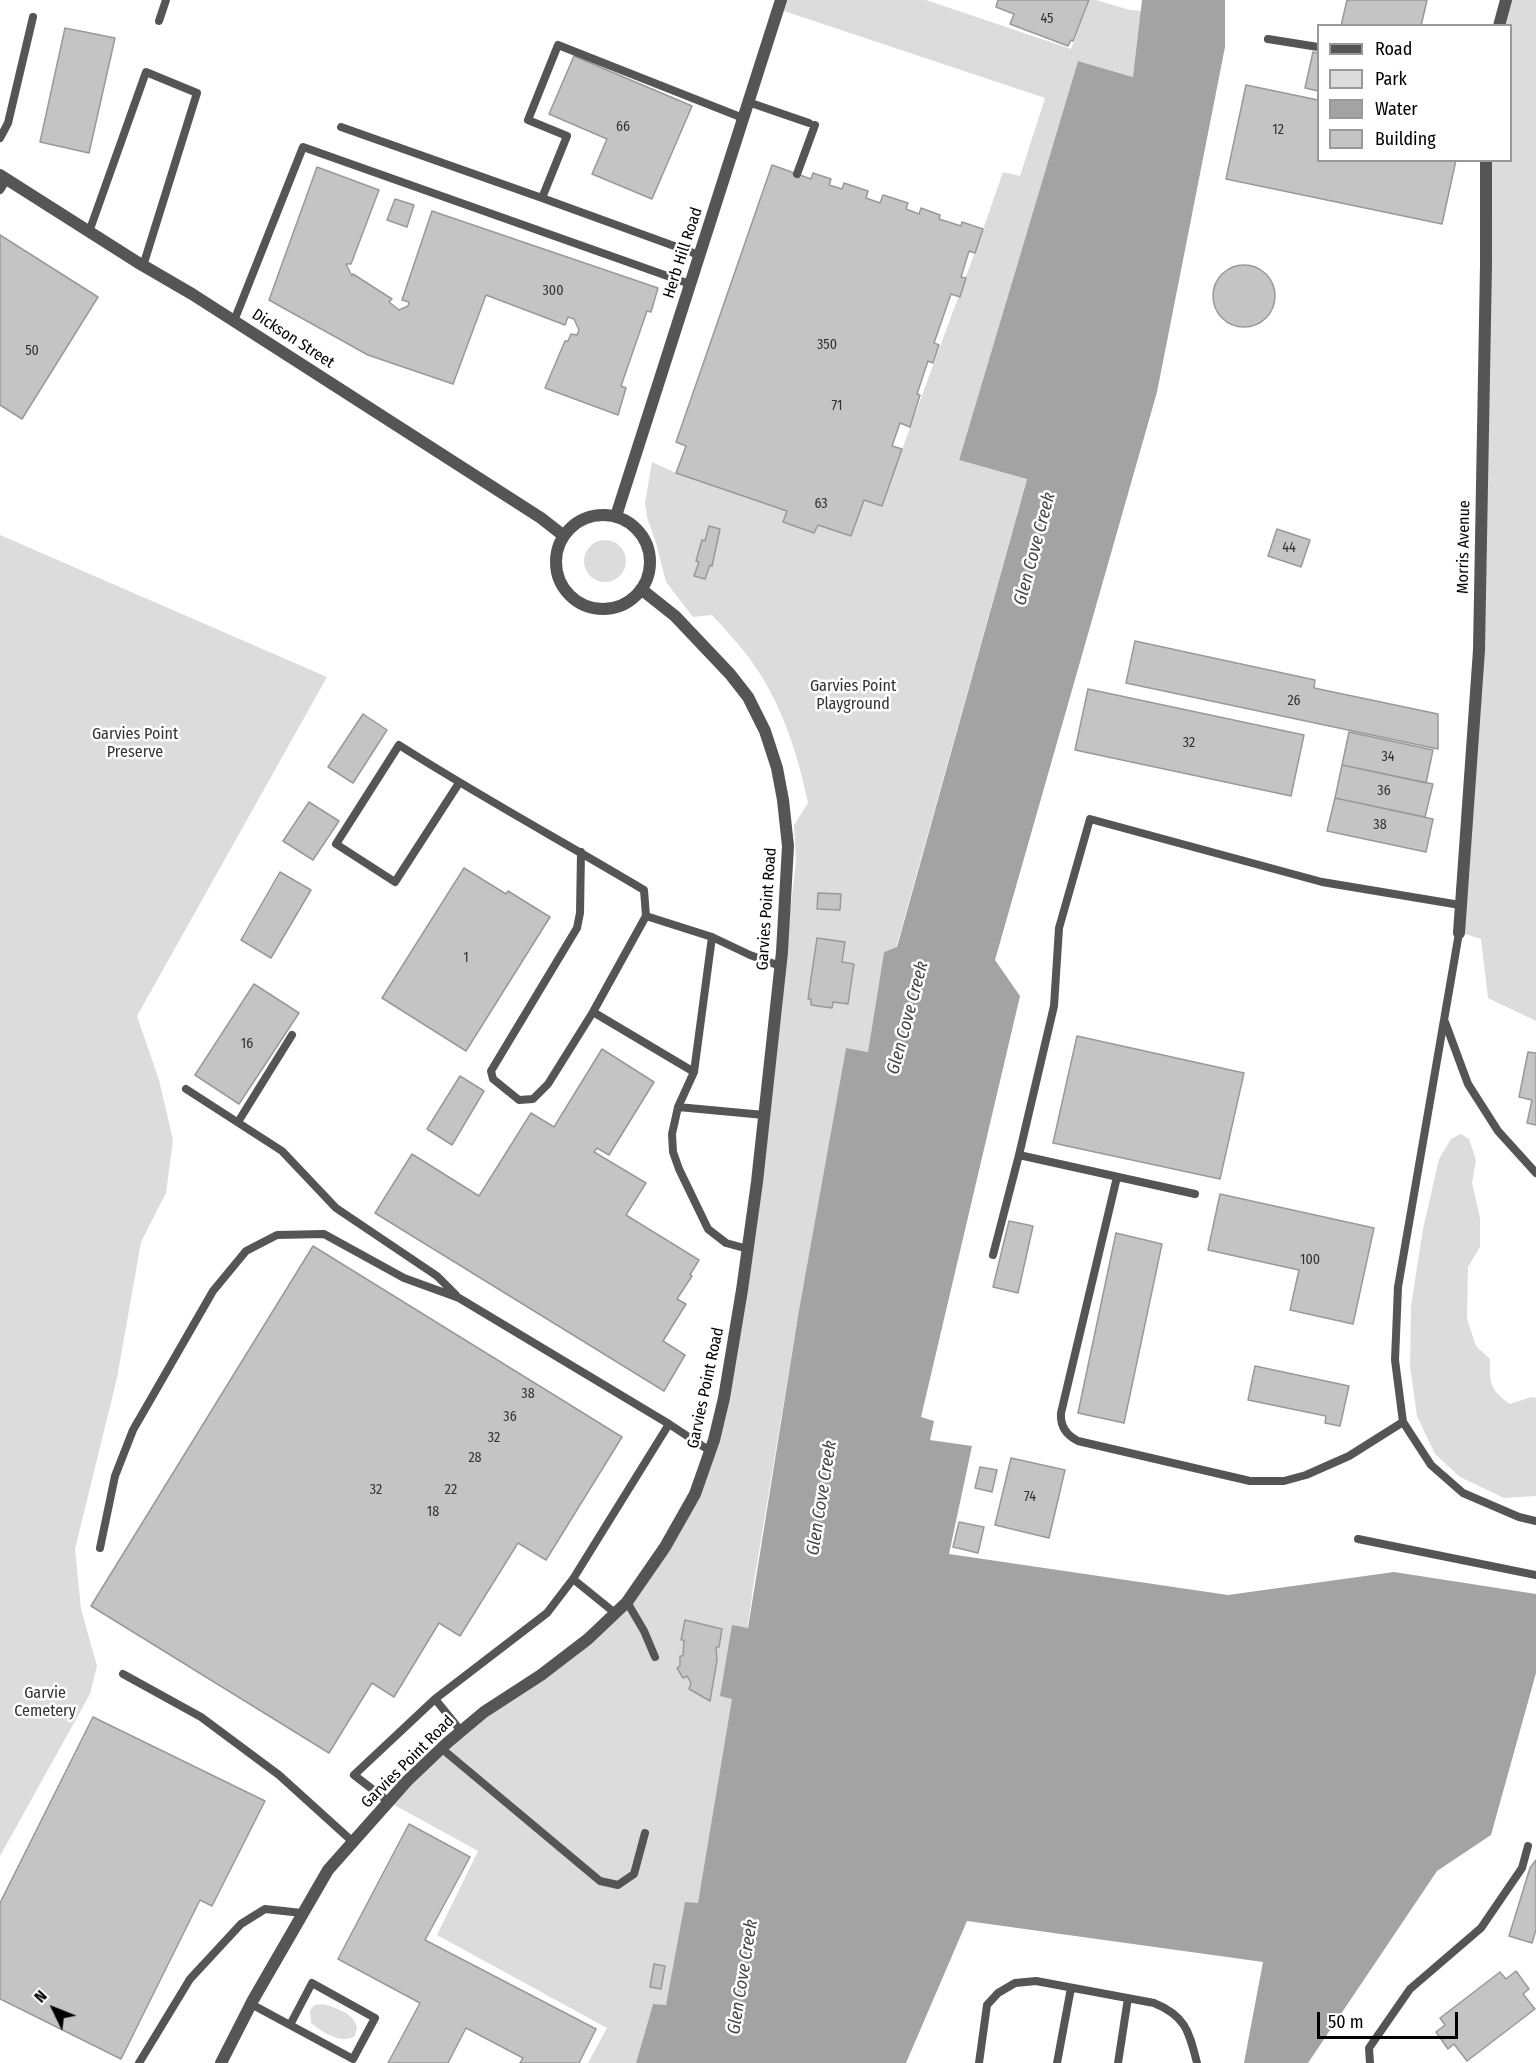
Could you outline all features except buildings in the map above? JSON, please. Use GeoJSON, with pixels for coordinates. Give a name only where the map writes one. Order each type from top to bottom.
{"type":"FeatureCollection","features":[{"type":"Feature","properties":{"kind":"street","name":"Herb Hill Road"},"geometry":{"type":"LineString","coordinates":[[616,516],[781,0]]}},
{"type":"Feature","properties":{"kind":"street"},"geometry":{"type":"LineString","coordinates":[[1500,24],[1506,0]]}},
{"type":"Feature","properties":{"kind":"street","name":"Morris Avenue"},"geometry":{"type":"LineString","coordinates":[[1459,933],[1479,650],[1486,276],[1485,162]]}},
{"type":"Feature","properties":{"kind":"street","name":"Dickson Street"},"geometry":{"type":"LineString","coordinates":[[3,177],[234,321],[564,536]]}},
{"type":"Feature","properties":{"kind":"street"},"geometry":{"type":"LineString","coordinates":[[600,515],[616,516],[631,523],[642,534],[649,549],[651,563],[648,577],[630,601],[615,607],[599,609],[584,605],[570,596],[561,582],[557,567],[557,551],[564,536],[585,518],[600,515]]}},
{"type":"Feature","properties":{"kind":"street","name":"Garvies Point Road"},"geometry":{"type":"LineString","coordinates":[[221,2063],[251,2004],[328,1870],[441,1748],[484,1712],[541,1676],[588,1639],[627,1602],[665,1547],[695,1494],[710,1451],[724,1398],[748,1249],[780,966],[788,846],[777,768],[765,731],[748,697],[730,674],[675,616],[641,589]]}},
{"type":"Feature","properties":{"kind":"lane"},"geometry":{"type":"LineString","coordinates":[[159,21],[166,0]]}},
{"type":"Feature","properties":{"kind":"lane"},"geometry":{"type":"LineString","coordinates":[[0,138],[8,123],[33,17]]}},
{"type":"Feature","properties":{"kind":"lane"},"geometry":{"type":"LineString","coordinates":[[1268,39],[1317,47]]}},
{"type":"Feature","properties":{"kind":"lane"},"geometry":{"type":"LineString","coordinates":[[542,198],[567,136],[528,120],[558,45],[743,118]]}},
{"type":"Feature","properties":{"kind":"lane"},"geometry":{"type":"LineString","coordinates":[[89,232],[146,72],[197,93],[143,266]]}},
{"type":"Feature","properties":{"kind":"lane"},"geometry":{"type":"LineString","coordinates":[[748,102],[812,124],[797,174]]}},
{"type":"Feature","properties":{"kind":"lane"},"geometry":{"type":"LineString","coordinates":[[341,127],[699,255]]}},
{"type":"Feature","properties":{"kind":"lane"},"geometry":{"type":"LineString","coordinates":[[234,321],[303,147],[690,284]]}},
{"type":"Feature","properties":{"kind":"lane"},"geometry":{"type":"LineString","coordinates":[[0,190],[3,177]]}},
{"type":"Feature","properties":{"kind":"lane"},"geometry":{"type":"LineString","coordinates":[[459,783],[395,882],[336,844],[399,745],[459,783],[580,852],[644,890],[646,916],[592,1012],[548,1084],[533,1099],[519,1100],[494,1079],[491,1071],[577,928],[580,913],[580,852]]}},
{"type":"Feature","properties":{"kind":"lane"},"geometry":{"type":"LineString","coordinates":[[993,1256],[1054,1006],[1059,928],[1090,819],[1322,882],[1460,905]]}},
{"type":"Feature","properties":{"kind":"lane"},"geometry":{"type":"LineString","coordinates":[[646,916],[712,937],[780,966]]}},
{"type":"Feature","properties":{"kind":"lane"},"geometry":{"type":"LineString","coordinates":[[1459,933],[1398,1287],[1395,1360],[1403,1422],[1431,1465],[1463,1493],[1519,1517],[1536,1521]]}},
{"type":"Feature","properties":{"kind":"lane"},"geometry":{"type":"LineString","coordinates":[[712,937],[694,1072],[678,1107],[672,1134],[673,1152],[708,1229],[726,1244],[748,1249]]}},
{"type":"Feature","properties":{"kind":"lane"},"geometry":{"type":"LineString","coordinates":[[592,1012],[694,1072]]}},
{"type":"Feature","properties":{"kind":"lane"},"geometry":{"type":"LineString","coordinates":[[1444,1021],[1468,1084],[1498,1131],[1536,1173]]}},
{"type":"Feature","properties":{"kind":"lane"},"geometry":{"type":"LineString","coordinates":[[238,1122],[292,1035]]}},
{"type":"Feature","properties":{"kind":"lane"},"geometry":{"type":"LineString","coordinates":[[186,1089],[282,1150],[336,1208],[436,1276],[459,1298]]}},
{"type":"Feature","properties":{"kind":"lane"},"geometry":{"type":"LineString","coordinates":[[678,1107],[764,1115]]}},
{"type":"Feature","properties":{"kind":"lane"},"geometry":{"type":"LineString","coordinates":[[1019,1155],[1195,1194]]}},
{"type":"Feature","properties":{"kind":"lane"},"geometry":{"type":"LineString","coordinates":[[1117,1177],[1061,1413],[1062,1424],[1070,1437],[1078,1441],[1250,1481],[1284,1481],[1306,1475],[1349,1456],[1403,1422]]}},
{"type":"Feature","properties":{"kind":"lane"},"geometry":{"type":"LineString","coordinates":[[100,1548],[115,1476],[133,1430],[213,1292],[246,1251],[277,1235],[324,1234],[404,1278],[459,1298],[710,1451]]}},
{"type":"Feature","properties":{"kind":"lane"},"geometry":{"type":"LineString","coordinates":[[389,1802],[354,1775],[435,1699],[547,1613],[573,1579],[669,1424]]}},
{"type":"Feature","properties":{"kind":"lane"},"geometry":{"type":"LineString","coordinates":[[1358,1539],[1536,1575]]}},
{"type":"Feature","properties":{"kind":"lane"},"geometry":{"type":"LineString","coordinates":[[573,1579],[615,1613]]}},
{"type":"Feature","properties":{"kind":"lane"},"geometry":{"type":"LineString","coordinates":[[627,1602],[644,1631],[655,1657]]}},
{"type":"Feature","properties":{"kind":"lane"},"geometry":{"type":"LineString","coordinates":[[123,1674],[201,1717],[279,1775],[353,1842]]}},
{"type":"Feature","properties":{"kind":"lane"},"geometry":{"type":"LineString","coordinates":[[435,1699],[462,1731]]}},
{"type":"Feature","properties":{"kind":"lane"},"geometry":{"type":"LineString","coordinates":[[441,1748],[600,1881],[618,1885],[634,1874],[645,1833]]}},
{"type":"Feature","properties":{"kind":"lane"},"geometry":{"type":"LineString","coordinates":[[1370,2063],[1369,2048],[1410,1989],[1481,1929],[1522,1868],[1528,1846]]}},
{"type":"Feature","properties":{"kind":"lane"},"geometry":{"type":"LineString","coordinates":[[139,2063],[190,1979],[241,1924],[265,1909],[302,1913]]}},
{"type":"Feature","properties":{"kind":"lane"},"geometry":{"type":"LineString","coordinates":[[980,2063],[987,2005],[998,1993],[1016,1983],[1036,1981],[1154,2003],[1166,2008],[1179,2017],[1189,2031],[1197,2063]]}},
{"type":"Feature","properties":{"kind":"lane"},"geometry":{"type":"LineString","coordinates":[[251,2004],[353,2059],[375,2018],[312,1983],[290,2025]]}},
{"type":"Feature","properties":{"kind":"lane"},"geometry":{"type":"LineString","coordinates":[[1057,2063],[1071,1988]]}},
{"type":"Feature","properties":{"kind":"lane"},"geometry":{"type":"LineString","coordinates":[[1118,2063],[1128,1998]]}},
{"type":"Feature","properties":{"kind":"green space","name":"Garvies Point Playground"},"geometry":{"type":"Polygon","coordinates":[[[781,0],[926,0],[1071,49],[1090,0],[1142,11],[1134,77],[1078,61],[959,460],[1027,478],[896,948],[884,952],[868,1052],[846,1048],[799,1310],[753,1588],[708,1918],[680,2008],[653,2004],[636,2063],[588,2063],[607,2028],[437,1935],[478,1851],[389,1802],[407,1781],[546,1669],[625,1601],[684,1510],[722,1398],[785,957],[796,861],[794,825],[808,803],[792,742],[766,684],[743,650],[712,615],[693,617],[666,582],[645,503],[652,462],[676,473],[787,511],[783,523],[814,533],[818,525],[851,536],[864,500],[882,506],[1003,172],[1020,176],[1045,98],[778,9],[781,0]]]}},
{"type":"Feature","properties":{"kind":"green space"},"geometry":{"type":"Polygon","coordinates":[[[1503,0],[1536,0],[1536,1021],[1488,998],[1481,939],[1462,933],[1475,638],[1484,162],[1512,162],[1512,24],[1494,24],[1503,0]]]}},
{"type":"Feature","properties":{"kind":"green space","name":"Garvies Point Preserve"},"geometry":{"type":"Polygon","coordinates":[[[0,535],[327,677],[137,1016],[159,1080],[173,1140],[166,1193],[141,1242],[117,1378],[75,1549],[81,1609],[97,1666],[90,1694],[0,1856],[0,535]]]}},
{"type":"Feature","properties":{"kind":"green space"},"geometry":{"type":"Polygon","coordinates":[[[605,540],[613,541],[620,546],[625,553],[625,569],[620,576],[613,581],[605,582],[597,581],[590,576],[585,569],[584,561],[585,553],[590,546],[597,541],[605,540]]]}},
{"type":"Feature","properties":{"kind":"green space"},"geometry":{"type":"Polygon","coordinates":[[[1461,1134],[1469,1139],[1476,1160],[1472,1183],[1480,1218],[1480,1247],[1468,1267],[1467,1319],[1476,1346],[1490,1359],[1494,1390],[1510,1404],[1531,1397],[1536,1398],[1536,1496],[1504,1498],[1460,1477],[1435,1454],[1417,1416],[1410,1366],[1411,1306],[1423,1229],[1439,1159],[1451,1139],[1461,1134]]]}},
{"type":"Feature","properties":{"kind":"green space"},"geometry":{"type":"Polygon","coordinates":[[[323,2004],[352,2018],[357,2027],[355,2036],[338,2038],[311,2023],[310,2010],[315,2005],[323,2004]]]}},
{"type":"Feature","properties":{"kind":"water","name":"Glen Cove Creek"},"geometry":{"type":"Polygon","coordinates":[[[1142,0],[1225,0],[1225,47],[1157,392],[995,960],[1020,996],[921,1417],[934,1421],[930,1440],[972,1446],[949,1554],[1228,1595],[1394,1572],[1536,1594],[1536,1673],[1491,1835],[1437,1871],[1308,2063],[1244,2063],[1263,1962],[967,1921],[906,2063],[636,2063],[653,2004],[666,2005],[685,1902],[698,1903],[732,1699],[720,1696],[732,1625],[748,1628],[799,1310],[846,1048],[868,1052],[884,952],[897,947],[1027,479],[959,460],[1078,61],[1133,77],[1142,0]]]}},
{"type":"Feature","properties":{"kind":"park label","name":"Garvie Cemetery"},"geometry":{"type":"Point","coordinates":[45,1703]}}]}
